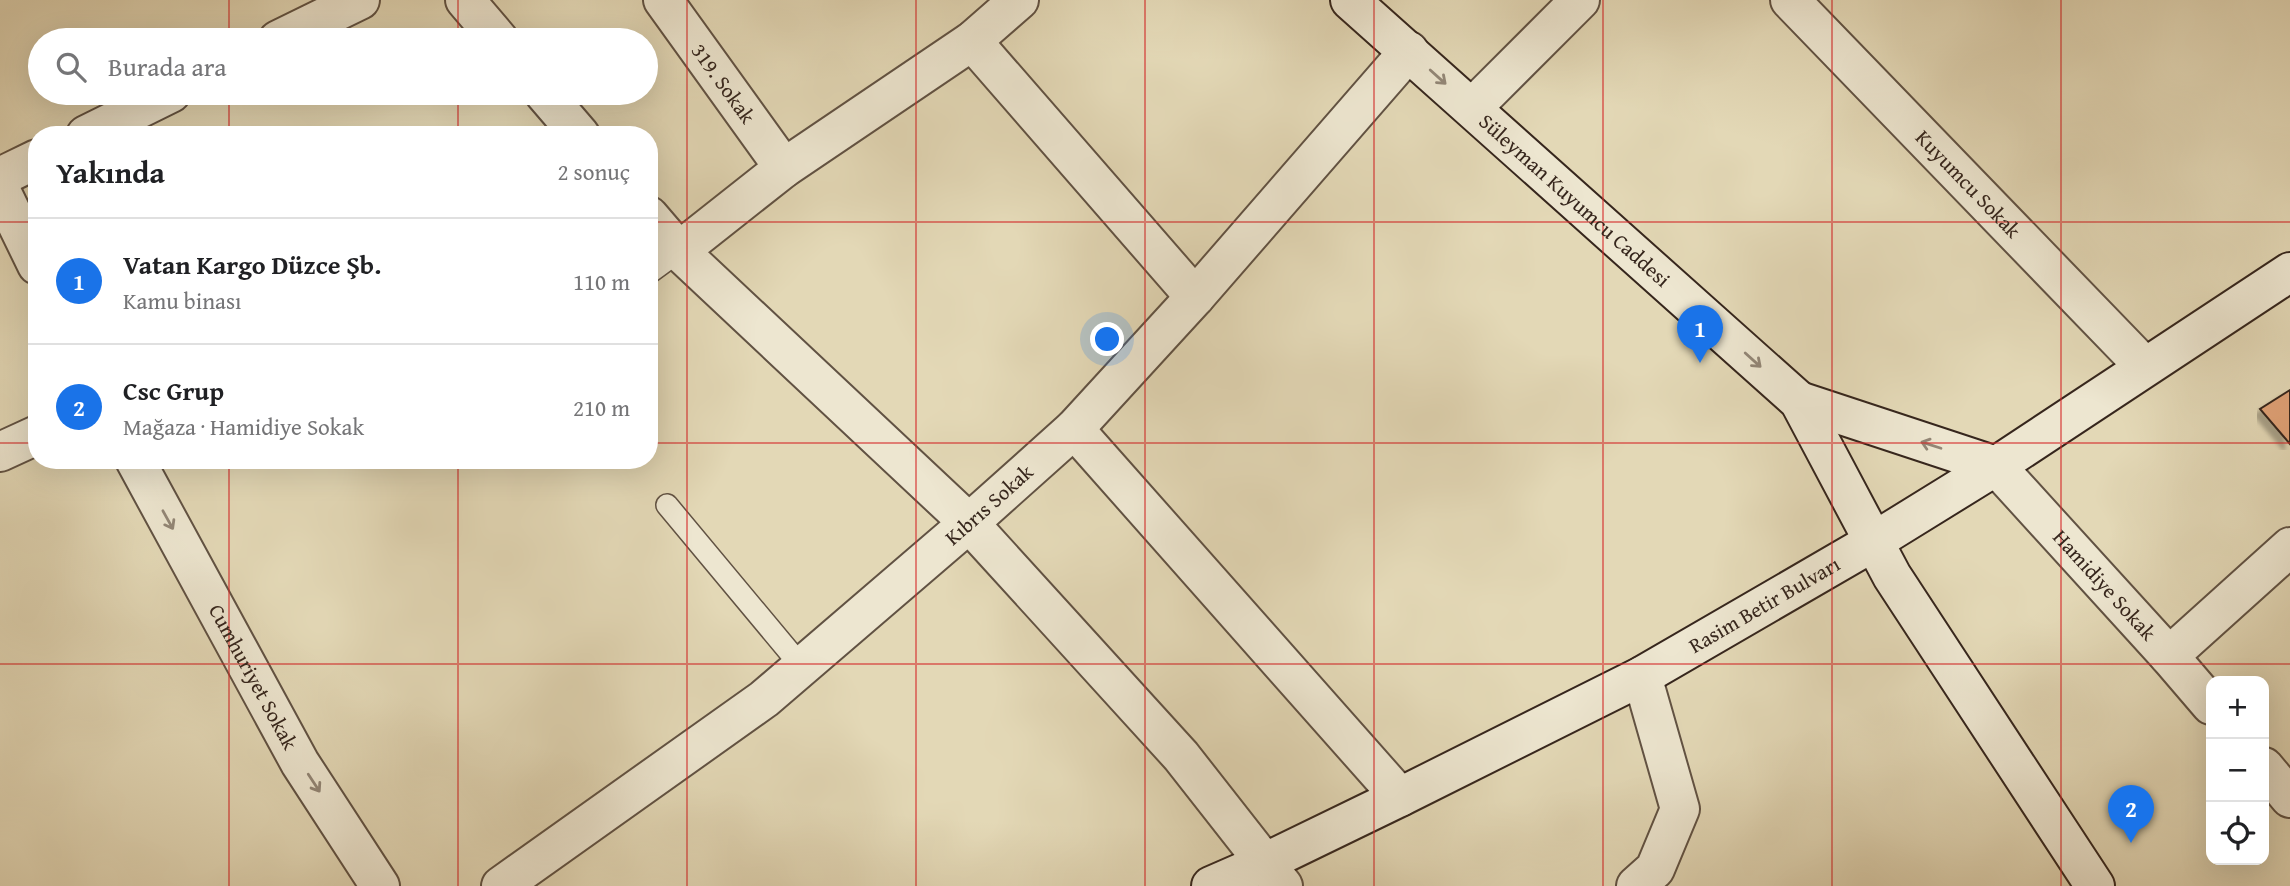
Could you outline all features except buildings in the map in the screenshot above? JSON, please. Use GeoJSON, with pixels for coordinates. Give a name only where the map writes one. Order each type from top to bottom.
{"type":"FeatureCollection","features":[{"type":"Feature","properties":{"kind":"street"},"geometry":{"type":"LineString","coordinates":[[303,28],[360,0]]}},
{"type":"Feature","properties":{"kind":"street"},"geometry":{"type":"LineString","coordinates":[[465,0],[489,28]]}},
{"type":"Feature","properties":{"kind":"street","name":"319. Sokak"},"geometry":{"type":"LineString","coordinates":[[663,0],[784,168]]}},
{"type":"Feature","properties":{"kind":"street","name":"Süleyman Kuyumcu Caddesi"},"geometry":{"type":"LineString","coordinates":[[1350,0],[1473,107],[1799,401]]}},
{"type":"Feature","properties":{"kind":"street"},"geometry":{"type":"LineString","coordinates":[[1473,107],[1580,0]]}},
{"type":"Feature","properties":{"kind":"street","name":"Kuyumcu Sokak"},"geometry":{"type":"LineString","coordinates":[[1790,0],[2144,366]]}},
{"type":"Feature","properties":{"kind":"street"},"geometry":{"type":"LineString","coordinates":[[664,262],[784,168],[972,41],[1007,4]]}},
{"type":"Feature","properties":{"kind":"street"},"geometry":{"type":"LineString","coordinates":[[972,41],[1195,297]]}},
{"type":"Feature","properties":{"kind":"street","name":"Kıbrıs Sokak"},"geometry":{"type":"LineString","coordinates":[[501,886],[764,699],[1074,429],[1195,297],[1409,51]]}},
{"type":"Feature","properties":{"kind":"street"},"geometry":{"type":"LineString","coordinates":[[104,126],[147,105]]}},
{"type":"Feature","properties":{"kind":"street"},"geometry":{"type":"LineString","coordinates":[[554,105],[572,126]]}},
{"type":"Feature","properties":{"kind":"street"},"geometry":{"type":"LineString","coordinates":[[0,177],[28,163]]}},
{"type":"Feature","properties":{"kind":"street"},"geometry":{"type":"LineString","coordinates":[[0,189],[28,247]]}},
{"type":"Feature","properties":{"kind":"street"},"geometry":{"type":"LineString","coordinates":[[658,244],[664,262],[969,523],[1181,756],[1275,874]]}},
{"type":"Feature","properties":{"kind":"street","name":"Rasim Betir Bulvarı"},"geometry":{"type":"LineString","coordinates":[[1211,886],[1275,874],[1400,797],[1642,676],[1873,542],[1996,466],[2290,272]]}},
{"type":"Feature","properties":{"kind":"street"},"geometry":{"type":"LineString","coordinates":[[1799,401],[1996,466]]}},
{"type":"Feature","properties":{"kind":"street"},"geometry":{"type":"LineString","coordinates":[[1799,401],[1892,576],[2095,886]]}},
{"type":"Feature","properties":{"kind":"street"},"geometry":{"type":"LineString","coordinates":[[1074,429],[1400,797]]}},
{"type":"Feature","properties":{"kind":"street"},"geometry":{"type":"LineString","coordinates":[[0,452],[28,439]]}},
{"type":"Feature","properties":{"kind":"street","name":"Hamidiye Sokak"},"geometry":{"type":"LineString","coordinates":[[1996,466],[2206,699]]}},
{"type":"Feature","properties":{"kind":"street","name":"Cumhuriyet Sokak"},"geometry":{"type":"LineString","coordinates":[[140,469],[300,762],[380,886]]}},
{"type":"Feature","properties":{"kind":"street"},"geometry":{"type":"LineString","coordinates":[[2169,656],[2290,547]]}},
{"type":"Feature","properties":{"kind":"street"},"geometry":{"type":"LineString","coordinates":[[1636,886],[1655,869],[1680,809],[1642,676]]}},
{"type":"Feature","properties":{"kind":"street"},"geometry":{"type":"LineString","coordinates":[[2269,773],[2290,798]]}},
{"type":"Feature","properties":{"kind":"lane"},"geometry":{"type":"LineString","coordinates":[[667,505],[802,667]]}},
{"type":"Feature","properties":{"kind":"place","name":"Vatan Kargo Düzce Şb."},"geometry":{"type":"Point","coordinates":[1700,363]}},
{"type":"Feature","properties":{"kind":"place","name":"Csc Grup"},"geometry":{"type":"Point","coordinates":[2131,843]}}]}
